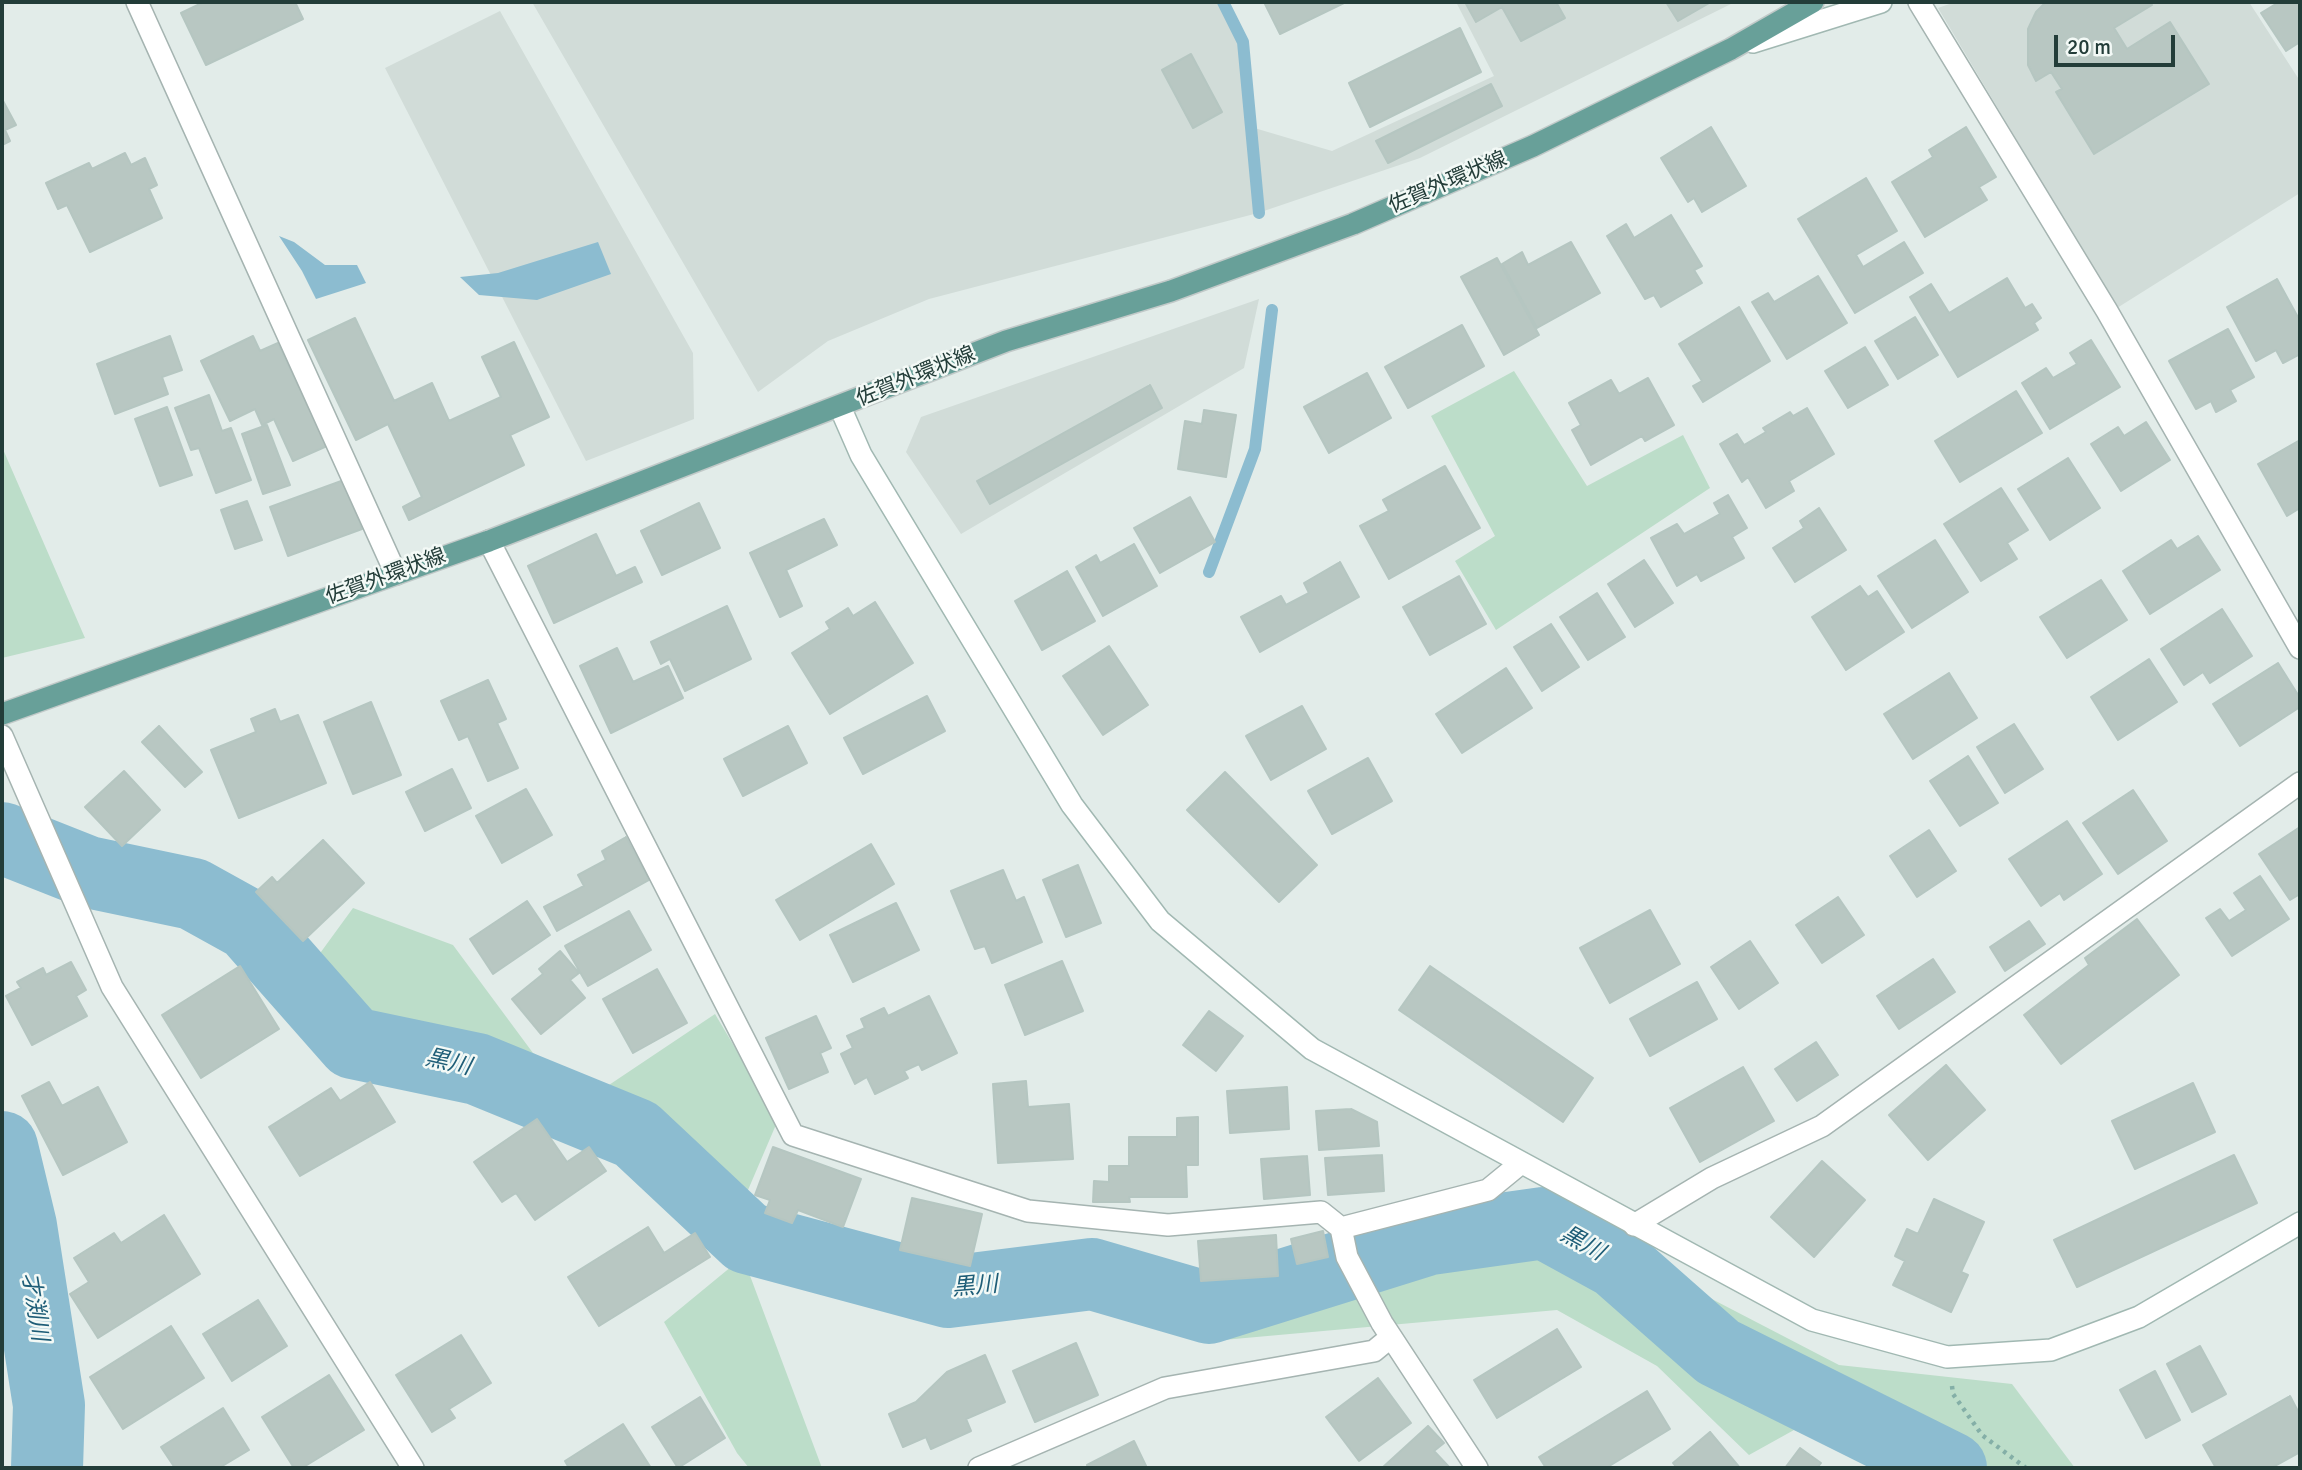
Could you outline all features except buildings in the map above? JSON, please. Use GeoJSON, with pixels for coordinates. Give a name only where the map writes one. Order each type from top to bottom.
{"type":"FeatureCollection","features":[{"type":"Feature","properties":{"kind":"main road","name":"佐賀外環状線"},"geometry":{"type":"LineString","coordinates":[[2,714],[489,541],[1006,341],[1171,290],[1353,224],[1533,146],[1731,49],[1813,2]]}},
{"type":"Feature","properties":{"kind":"street"},"geometry":{"type":"LineString","coordinates":[[137,2],[396,574]]}},
{"type":"Feature","properties":{"kind":"street"},"geometry":{"type":"LineString","coordinates":[[1731,49],[1881,2]]}},
{"type":"Feature","properties":{"kind":"street"},"geometry":{"type":"LineString","coordinates":[[1919,2],[2107,311],[2300,648]]}},
{"type":"Feature","properties":{"kind":"street"},"geometry":{"type":"LineString","coordinates":[[841,407],[861,455],[1073,805],[1160,921],[1312,1049],[1812,1320],[1947,1357],[2051,1350],[2126,1322],[2300,1223]]}},
{"type":"Feature","properties":{"kind":"street"},"geometry":{"type":"LineString","coordinates":[[489,541],[793,1135],[1028,1211],[1168,1225],[1321,1212],[1341,1228],[1347,1257],[1386,1330],[1477,1468]]}},
{"type":"Feature","properties":{"kind":"street"},"geometry":{"type":"LineString","coordinates":[[2,736],[112,987],[413,1468]]}},
{"type":"Feature","properties":{"kind":"street"},"geometry":{"type":"LineString","coordinates":[[1634,1225],[1712,1178],[1822,1126],[2300,783]]}},
{"type":"Feature","properties":{"kind":"street"},"geometry":{"type":"LineString","coordinates":[[1341,1228],[1488,1189],[1521,1163]]}},
{"type":"Feature","properties":{"kind":"street"},"geometry":{"type":"LineString","coordinates":[[979,1468],[1165,1388],[1374,1351],[1386,1330]]}},
{"type":"Feature","properties":{"kind":"path"},"geometry":{"type":"LineString","coordinates":[[1947,1357],[1953,1394],[1982,1436],[2026,1468]]}},
{"type":"Feature","properties":{"kind":"shaded area"},"geometry":{"type":"Polygon","coordinates":[[[532,2],[1223,2],[1243,42],[1251,127],[1332,151],[1494,76],[1456,2],[1735,2],[1420,158],[1258,213],[929,299],[828,341],[758,392],[532,2]]]}},
{"type":"Feature","properties":{"kind":"shaded area"},"geometry":{"type":"Polygon","coordinates":[[[1955,2],[2249,2],[2300,81],[2300,193],[2117,308],[1938,8],[1955,2]]]}},
{"type":"Feature","properties":{"kind":"shaded area"},"geometry":{"type":"Polygon","coordinates":[[[500,11],[693,353],[694,419],[586,461],[385,68],[500,11]]]}},
{"type":"Feature","properties":{"kind":"shaded area"},"geometry":{"type":"Polygon","coordinates":[[[1259,299],[1244,368],[961,534],[906,452],[921,417],[1259,299]]]}},
{"type":"Feature","properties":{"kind":"green space"},"geometry":{"type":"Polygon","coordinates":[[[1514,371],[1587,486],[1683,435],[1710,488],[1496,630],[1455,561],[1495,536],[1431,416],[1514,371]]]}},
{"type":"Feature","properties":{"kind":"green space"},"geometry":{"type":"Polygon","coordinates":[[[2,447],[85,638],[2,658],[2,447]]]}},
{"type":"Feature","properties":{"kind":"green space"},"geometry":{"type":"Polygon","coordinates":[[[353,908],[453,945],[533,1053],[603,1089],[715,1014],[778,1120],[742,1204],[652,1122],[472,1054],[363,1030],[310,967],[353,908]]]}},
{"type":"Feature","properties":{"kind":"green space"},"geometry":{"type":"Polygon","coordinates":[[[1550,1215],[1839,1365],[2012,1384],[2075,1468],[1882,1468],[1794,1430],[1749,1455],[1657,1366],[1557,1310],[1223,1340],[1201,1320],[1218,1298],[1338,1259],[1412,1228],[1550,1215]]]}},
{"type":"Feature","properties":{"kind":"green space"},"geometry":{"type":"Polygon","coordinates":[[[743,1257],[822,1468],[749,1468],[737,1453],[664,1322],[743,1257]]]}},
{"type":"Feature","properties":{"kind":"water"},"geometry":{"type":"Polygon","coordinates":[[[279,236],[294,242],[325,265],[357,265],[366,283],[316,299],[302,271],[279,236]]]}},
{"type":"Feature","properties":{"kind":"water"},"geometry":{"type":"Polygon","coordinates":[[[598,242],[611,274],[537,300],[479,295],[460,277],[498,273],[598,242]]]}},
{"type":"Feature","properties":{"kind":"waterway"},"geometry":{"type":"LineString","coordinates":[[1223,2],[1243,42],[1259,213]]}},
{"type":"Feature","properties":{"kind":"waterway"},"geometry":{"type":"LineString","coordinates":[[1209,572],[1255,449],[1272,310]]}},
{"type":"Feature","properties":{"kind":"waterway","name":"黒川"},"geometry":{"type":"LineString","coordinates":[[2,838],[88,872],[193,894],[249,925],[353,1043],[477,1069],[636,1134],[747,1238],[948,1292],[1092,1274],[1209,1308],[1430,1239],[1544,1223],[1617,1263],[1718,1352],[1951,1468]]}},
{"type":"Feature","properties":{"kind":"waterway","name":"才渕川"},"geometry":{"type":"LineString","coordinates":[[2,1147],[21,1226],[49,1405],[47,1468]]}}]}
